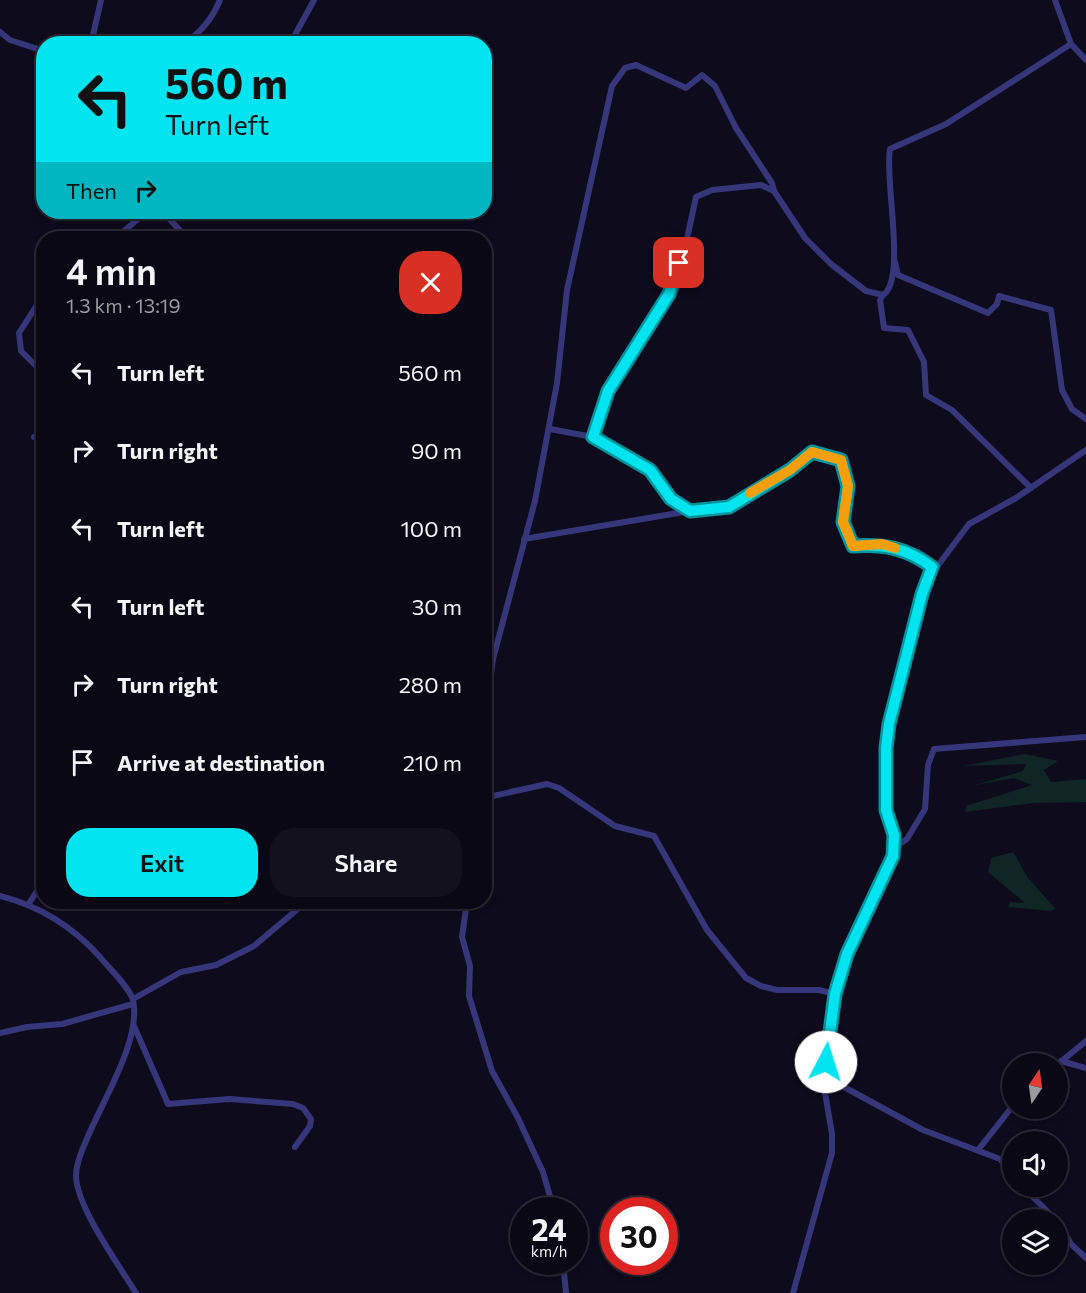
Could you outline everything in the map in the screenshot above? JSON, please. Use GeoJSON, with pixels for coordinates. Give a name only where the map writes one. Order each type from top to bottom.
{"type":"FeatureCollection","features":[{"type":"Feature","properties":{"kind":"street"},"geometry":{"type":"LineString","coordinates":[[93,36],[101,0]]}},
{"type":"Feature","properties":{"kind":"street"},"geometry":{"type":"LineString","coordinates":[[194,36],[213,17],[220,0]]}},
{"type":"Feature","properties":{"kind":"street"},"geometry":{"type":"LineString","coordinates":[[294,36],[314,0]]}},
{"type":"Feature","properties":{"kind":"street"},"geometry":{"type":"LineString","coordinates":[[1055,0],[1071,44],[1086,60]]}},
{"type":"Feature","properties":{"kind":"street"},"geometry":{"type":"LineString","coordinates":[[0,32],[10,40],[36,48]]}},
{"type":"Feature","properties":{"kind":"street"},"geometry":{"type":"LineString","coordinates":[[1071,44],[946,124],[890,149],[887,169],[898,274],[988,314],[997,304],[999,296],[1050,310],[1062,390],[1072,409],[1086,419]]}},
{"type":"Feature","properties":{"kind":"street"},"geometry":{"type":"LineString","coordinates":[[492,667],[535,501],[550,429],[567,291],[612,86],[625,68],[636,64],[686,88],[702,75],[716,86],[736,128],[806,238],[831,264],[866,291],[883,295]]}},
{"type":"Feature","properties":{"kind":"street"},"geometry":{"type":"LineString","coordinates":[[593,437],[608,391],[669,294],[685,248],[696,197],[712,190],[761,185],[774,191]]}},
{"type":"Feature","properties":{"kind":"street"},"geometry":{"type":"LineString","coordinates":[[124,231],[138,219]]}},
{"type":"Feature","properties":{"kind":"street"},"geometry":{"type":"LineString","coordinates":[[169,219],[181,231]]}},
{"type":"Feature","properties":{"kind":"street"},"geometry":{"type":"LineString","coordinates":[[895,258],[890,286],[880,300],[884,328],[908,330],[924,362],[926,395],[952,410],[1031,488]]}},
{"type":"Feature","properties":{"kind":"street"},"geometry":{"type":"LineString","coordinates":[[36,306],[19,333],[21,351],[36,366]]}},
{"type":"Feature","properties":{"kind":"street"},"geometry":{"type":"LineString","coordinates":[[550,429],[593,437],[650,470],[671,499],[690,511]]}},
{"type":"Feature","properties":{"kind":"street"},"geometry":{"type":"LineString","coordinates":[[930,576],[969,524],[1031,488],[1086,450]]}},
{"type":"Feature","properties":{"kind":"street"},"geometry":{"type":"LineString","coordinates":[[524,539],[690,511],[729,507],[790,470],[812,452],[841,460],[848,486],[843,522],[853,546],[882,544],[915,554],[932,567],[922,594],[889,724],[886,748],[886,810],[895,847],[887,872],[847,954],[835,994],[822,1075],[832,1134],[832,1153],[794,1293]]}},
{"type":"Feature","properties":{"kind":"street"},"geometry":{"type":"LineString","coordinates":[[895,847],[907,838],[925,809],[927,765],[934,749],[1086,737]]}},
{"type":"Feature","properties":{"kind":"street"},"geometry":{"type":"LineString","coordinates":[[492,796],[547,784],[560,788],[615,826],[654,836],[707,930],[746,978],[760,986],[777,990],[819,990],[835,994]]}},
{"type":"Feature","properties":{"kind":"street"},"geometry":{"type":"LineString","coordinates":[[28,905],[36,892]]}},
{"type":"Feature","properties":{"kind":"street"},"geometry":{"type":"LineString","coordinates":[[0,896],[36,909]]}},
{"type":"Feature","properties":{"kind":"street"},"geometry":{"type":"LineString","coordinates":[[37,909],[58,919],[79,937],[114,973],[133,1001],[134,1025],[168,1104],[229,1099],[292,1104],[303,1108],[311,1119],[310,1126],[295,1147]]}},
{"type":"Feature","properties":{"kind":"street"},"geometry":{"type":"LineString","coordinates":[[0,1033],[27,1027],[62,1024],[133,1001],[181,972],[216,965],[254,946],[298,909]]}},
{"type":"Feature","properties":{"kind":"street"},"geometry":{"type":"LineString","coordinates":[[466,909],[462,937],[470,966],[469,996],[492,1071],[518,1118],[543,1172],[550,1197]]}},
{"type":"Feature","properties":{"kind":"street"},"geometry":{"type":"LineString","coordinates":[[134,1025],[79,1157],[76,1177],[83,1205],[136,1293]]}},
{"type":"Feature","properties":{"kind":"street"},"geometry":{"type":"LineString","coordinates":[[1068,1056],[1086,1041]]}},
{"type":"Feature","properties":{"kind":"street"},"geometry":{"type":"LineString","coordinates":[[1068,1065],[1086,1068]]}},
{"type":"Feature","properties":{"kind":"street"},"geometry":{"type":"LineString","coordinates":[[822,1075],[923,1130],[978,1149],[1002,1161]]}},
{"type":"Feature","properties":{"kind":"street"},"geometry":{"type":"LineString","coordinates":[[978,1149],[1002,1119]]}},
{"type":"Feature","properties":{"kind":"street"},"geometry":{"type":"LineString","coordinates":[[1033,1197],[1045,1209]]}},
{"type":"Feature","properties":{"kind":"street"},"geometry":{"type":"LineString","coordinates":[[1068,1239],[1086,1258]]}},
{"type":"Feature","properties":{"kind":"street"},"geometry":{"type":"LineString","coordinates":[[565,1275],[566,1293]]}},
{"type":"Feature","properties":{"kind":"green space"},"geometry":{"type":"Polygon","coordinates":[[[1025,754],[1058,761],[1044,770],[1051,782],[1086,779],[1086,802],[1034,803],[965,812],[966,806],[1032,785],[1014,778],[972,786],[1023,771],[1026,764],[963,766],[1025,754]]]}},
{"type":"Feature","properties":{"kind":"green space"},"geometry":{"type":"Polygon","coordinates":[[[1013,852],[1028,878],[1055,908],[1051,911],[1008,907],[1010,902],[1025,903],[988,872],[991,858],[1013,852]]]}},
{"type":"Feature","properties":{"kind":"slow traffic"},"geometry":{"type":"LineString","coordinates":[[750,493],[790,470],[812,452],[841,460],[848,486],[843,522],[853,546],[882,544],[895,548]]}},
{"type":"Feature","properties":{"kind":"route"},"geometry":{"type":"LineString","coordinates":[[679,263],[669,294],[619,370],[608,391],[593,437],[650,470],[666,489],[671,499],[690,511],[722,510],[729,507],[766,482],[790,470],[812,452],[841,460],[848,486],[843,522],[853,546],[882,544],[915,554],[932,567],[924,586],[889,724],[885,766],[886,810],[888,823],[894,835],[895,847],[887,872],[866,910],[847,954],[835,994],[826,1062]]}}]}
